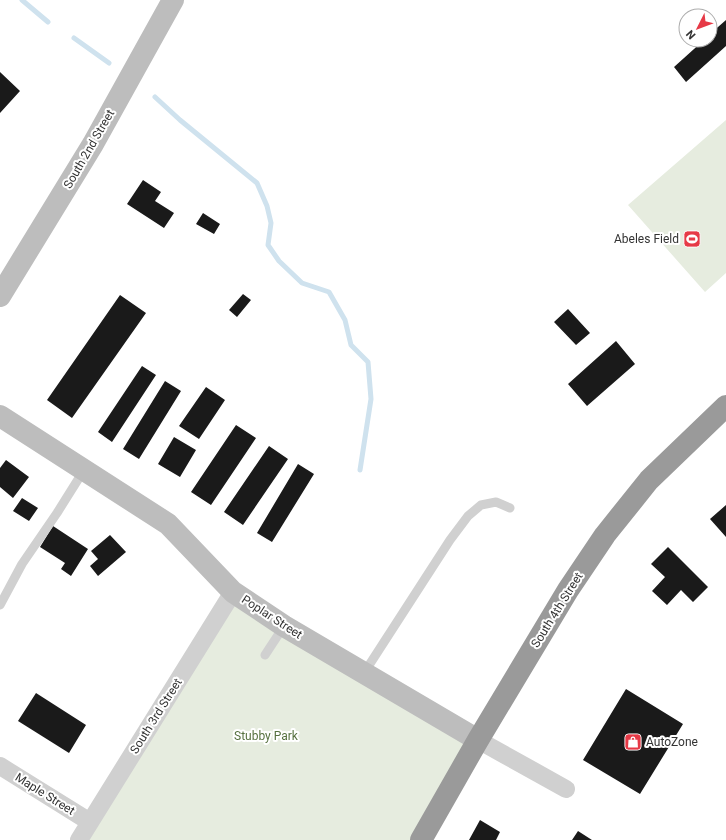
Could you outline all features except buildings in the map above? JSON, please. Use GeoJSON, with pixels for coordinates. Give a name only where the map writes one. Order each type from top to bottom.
{"type":"FeatureCollection","features":[{"type":"Feature","properties":{"kind":"highway","name":"South 4th Street"},"geometry":{"type":"LineString","coordinates":[[422,840],[478,740],[568,590],[605,535],[649,480],[726,406]]}},
{"type":"Feature","properties":{"kind":"street","name":"South 2nd Street"},"geometry":{"type":"LineString","coordinates":[[0,296],[93,144],[174,0]]}},
{"type":"Feature","properties":{"kind":"street","name":"Poplar Street"},"geometry":{"type":"LineString","coordinates":[[0,416],[168,524],[233,592],[284,626],[478,740],[566,789]]}},
{"type":"Feature","properties":{"kind":"street","name":"South 3rd Street"},"geometry":{"type":"LineString","coordinates":[[79,840],[233,592]]}},
{"type":"Feature","properties":{"kind":"street","name":"Maple Street"},"geometry":{"type":"LineString","coordinates":[[0,766],[90,822]]}},
{"type":"Feature","properties":{"kind":"lane"},"geometry":{"type":"LineString","coordinates":[[0,605],[22,564],[84,470]]}},
{"type":"Feature","properties":{"kind":"lane"},"geometry":{"type":"LineString","coordinates":[[364,673],[450,540],[468,516],[481,505],[496,502],[510,508]]}},
{"type":"Feature","properties":{"kind":"lane"},"geometry":{"type":"LineString","coordinates":[[265,655],[284,626]]}},
{"type":"Feature","properties":{"kind":"green space","name":"Abeles Field"},"geometry":{"type":"Polygon","coordinates":[[[726,120],[726,273],[705,292],[628,205],[726,120]]]}},
{"type":"Feature","properties":{"kind":"green space","name":"Stubby Park"},"geometry":{"type":"Polygon","coordinates":[[[233,592],[478,740],[421,840],[79,840],[233,592]]]}},
{"type":"Feature","properties":{"kind":"waterway"},"geometry":{"type":"LineString","coordinates":[[22,0],[48,22]]}},
{"type":"Feature","properties":{"kind":"waterway"},"geometry":{"type":"LineString","coordinates":[[74,38],[109,63]]}},
{"type":"Feature","properties":{"kind":"waterway"},"geometry":{"type":"LineString","coordinates":[[155,97],[180,120],[257,183],[267,206],[271,223],[268,245],[279,261],[302,283],[329,292],[345,320],[351,345],[368,362],[371,399],[360,470]]}},
{"type":"Feature","properties":{"kind":"place","name":"Abeles Field"},"geometry":{"type":"Point","coordinates":[692,239]}},
{"type":"Feature","properties":{"kind":"place","name":"AutoZone"},"geometry":{"type":"Point","coordinates":[633,742]}}]}
